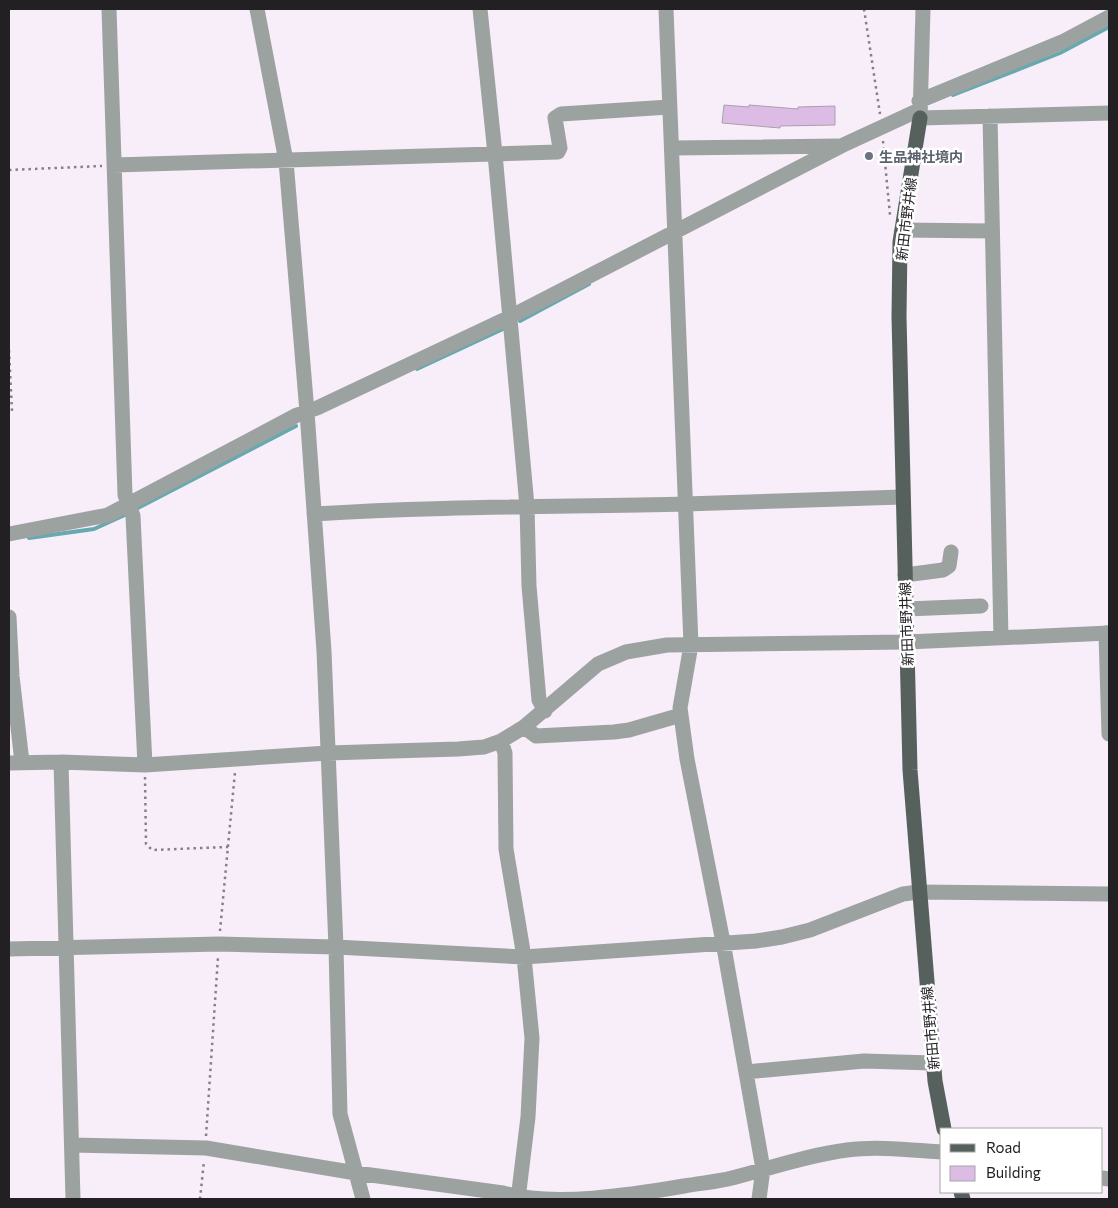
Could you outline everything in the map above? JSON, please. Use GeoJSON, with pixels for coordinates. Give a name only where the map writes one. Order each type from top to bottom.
{"type":"FeatureCollection","features":[{"type":"Feature","properties":{"kind":"main road","name":"新田市野井線"},"geometry":{"type":"LineString","coordinates":[[919,110],[900,242],[899,316],[902,497],[910,770],[934,1063],[944,1128]]}},
{"type":"Feature","properties":{"kind":"street"},"geometry":{"type":"LineString","coordinates":[[109,9],[125,495],[131,510],[145,765]]}},
{"type":"Feature","properties":{"kind":"street"},"geometry":{"type":"LineString","coordinates":[[256,9],[286,161],[307,412],[324,651],[336,947],[340,1114],[363,1199]]}},
{"type":"Feature","properties":{"kind":"street"},"geometry":{"type":"LineString","coordinates":[[480,9],[527,506],[529,586],[539,700],[544,711]]}},
{"type":"Feature","properties":{"kind":"street"},"geometry":{"type":"LineString","coordinates":[[666,9],[691,645],[680,708],[687,759],[724,942],[763,1169],[759,1199]]}},
{"type":"Feature","properties":{"kind":"street"},"geometry":{"type":"LineString","coordinates":[[919,110],[923,9]]}},
{"type":"Feature","properties":{"kind":"street"},"geometry":{"type":"LineString","coordinates":[[9,534],[131,510],[297,415],[510,317],[841,146],[1062,42],[1109,17]]}},
{"type":"Feature","properties":{"kind":"street"},"geometry":{"type":"LineString","coordinates":[[114,166],[558,152],[560,148],[555,118],[562,114],[669,107]]}},
{"type":"Feature","properties":{"kind":"street"},"geometry":{"type":"LineString","coordinates":[[919,110],[990,116],[1109,113]]}},
{"type":"Feature","properties":{"kind":"street"},"geometry":{"type":"LineString","coordinates":[[990,116],[1001,638]]}},
{"type":"Feature","properties":{"kind":"street"},"geometry":{"type":"LineString","coordinates":[[672,148],[841,146]]}},
{"type":"Feature","properties":{"kind":"street"},"geometry":{"type":"LineString","coordinates":[[902,230],[992,231]]}},
{"type":"Feature","properties":{"kind":"street"},"geometry":{"type":"LineString","coordinates":[[314,514],[383,509],[686,504],[902,497]]}},
{"type":"Feature","properties":{"kind":"street"},"geometry":{"type":"LineString","coordinates":[[905,575],[943,570],[949,566],[951,552]]}},
{"type":"Feature","properties":{"kind":"street"},"geometry":{"type":"LineString","coordinates":[[906,609],[981,606]]}},
{"type":"Feature","properties":{"kind":"street"},"geometry":{"type":"LineString","coordinates":[[9,617],[15,762],[145,765],[328,753],[458,750],[484,747],[501,741],[524,727],[598,664],[626,652],[667,645],[907,642],[1108,633],[1109,734]]}},
{"type":"Feature","properties":{"kind":"street"},"geometry":{"type":"LineString","coordinates":[[524,727],[536,736],[614,732],[630,730],[681,715]]}},
{"type":"Feature","properties":{"kind":"street"},"geometry":{"type":"LineString","coordinates":[[501,741],[505,753],[506,849],[524,957],[532,1038],[528,1117],[518,1198]]}},
{"type":"Feature","properties":{"kind":"street"},"geometry":{"type":"LineString","coordinates":[[61,762],[73,1199]]}},
{"type":"Feature","properties":{"kind":"street"},"geometry":{"type":"LineString","coordinates":[[9,950],[219,944],[336,947],[524,957],[756,941],[801,932],[894,897],[919,892],[1109,894]]}},
{"type":"Feature","properties":{"kind":"street"},"geometry":{"type":"LineString","coordinates":[[746,1072],[864,1061],[934,1063]]}},
{"type":"Feature","properties":{"kind":"street"},"geometry":{"type":"LineString","coordinates":[[72,1145],[206,1148],[356,1173],[503,1193],[518,1198],[572,1198],[642,1193],[731,1178],[816,1155],[849,1150],[878,1149],[940,1152]]}},
{"type":"Feature","properties":{"kind":"path"},"geometry":{"type":"LineString","coordinates":[[9,170],[114,166]]}},
{"type":"Feature","properties":{"kind":"path"},"geometry":{"type":"LineString","coordinates":[[9,350],[12,411],[9,411]]}},
{"type":"Feature","properties":{"kind":"path"},"geometry":{"type":"LineString","coordinates":[[200,1199],[206,1148],[219,944],[237,758]]}},
{"type":"Feature","properties":{"kind":"path"},"geometry":{"type":"LineString","coordinates":[[145,765],[146,844],[152,850],[228,848]]}},
{"type":"Feature","properties":{"kind":"building"},"geometry":{"type":"Polygon","coordinates":[[[724,105],[798,109],[798,107],[835,106],[835,125],[780,126],[780,128],[722,123],[724,105]]]}},
{"type":"Feature","properties":{"kind":"waterway"},"geometry":{"type":"LineString","coordinates":[[953,95],[1060,53],[1109,27]]}},
{"type":"Feature","properties":{"kind":"waterway"},"geometry":{"type":"LineString","coordinates":[[520,321],[589,284]]}},
{"type":"Feature","properties":{"kind":"waterway"},"geometry":{"type":"LineString","coordinates":[[417,369],[503,329]]}},
{"type":"Feature","properties":{"kind":"waterway"},"geometry":{"type":"LineString","coordinates":[[134,510],[296,426]]}},
{"type":"Feature","properties":{"kind":"waterway"},"geometry":{"type":"LineString","coordinates":[[29,538],[94,529],[127,514]]}},
{"type":"Feature","properties":{"kind":"place","name":"生品神社境内"},"geometry":{"type":"Point","coordinates":[869,156]}}]}
